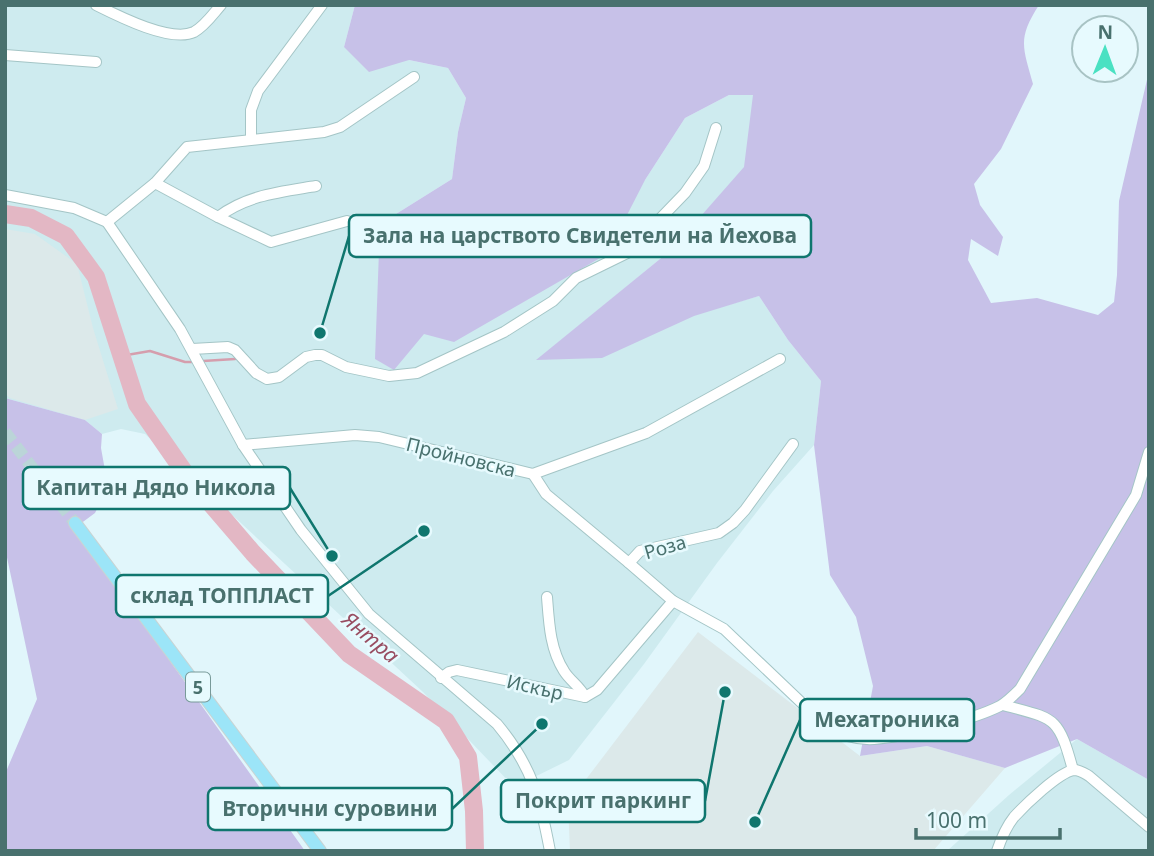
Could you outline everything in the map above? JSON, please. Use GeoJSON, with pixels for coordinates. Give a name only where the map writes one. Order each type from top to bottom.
{"type":"FeatureCollection","features":[{"type":"Feature","properties":{"kind":"main road","name":"5"},"geometry":{"type":"LineString","coordinates":[[75,523],[320,851]]}},
{"type":"Feature","properties":{"kind":"street"},"geometry":{"type":"LineString","coordinates":[[96,5],[148,28],[177,35],[191,33],[201,27],[221,5]]}},
{"type":"Feature","properties":{"kind":"street"},"geometry":{"type":"LineString","coordinates":[[251,139],[251,110],[258,91],[322,5]]}},
{"type":"Feature","properties":{"kind":"street"},"geometry":{"type":"LineString","coordinates":[[5,55],[96,62]]}},
{"type":"Feature","properties":{"kind":"street"},"geometry":{"type":"LineString","coordinates":[[107,222],[155,183],[187,147],[324,132],[340,127],[414,78]]}},
{"type":"Feature","properties":{"kind":"street"},"geometry":{"type":"LineString","coordinates":[[194,352],[228,347],[235,350],[256,373],[267,379],[279,377],[306,357],[315,355],[322,355],[346,367],[389,376],[417,373],[504,332],[553,301],[576,278],[627,253],[685,193],[705,166],[716,128]]}},
{"type":"Feature","properties":{"kind":"street"},"geometry":{"type":"LineString","coordinates":[[155,183],[271,242],[347,221]]}},
{"type":"Feature","properties":{"kind":"street"},"geometry":{"type":"LineString","coordinates":[[218,217],[234,205],[256,197],[316,186]]}},
{"type":"Feature","properties":{"kind":"street"},"geometry":{"type":"LineString","coordinates":[[5,195],[74,208],[107,222],[194,352],[243,445],[301,530],[354,599],[497,724],[520,754],[541,803],[550,851]]}},
{"type":"Feature","properties":{"kind":"street","name":"Пройновска"},"geometry":{"type":"LineString","coordinates":[[243,445],[355,435],[379,437],[533,474],[646,433],[780,359]]}},
{"type":"Feature","properties":{"kind":"street","name":"Роза"},"geometry":{"type":"LineString","coordinates":[[533,474],[546,494],[628,563],[640,551],[719,533],[726,528],[745,510],[793,444]]}},
{"type":"Feature","properties":{"kind":"street"},"geometry":{"type":"LineString","coordinates":[[628,563],[673,601],[724,628],[827,727],[838,733],[873,739],[930,728],[985,713],[1003,705],[1020,689],[1136,495],[1149,452]]}},
{"type":"Feature","properties":{"kind":"street"},"geometry":{"type":"LineString","coordinates":[[547,597],[555,656],[566,674],[581,689],[584,697]]}},
{"type":"Feature","properties":{"kind":"street","name":"Искър"},"geometry":{"type":"LineString","coordinates":[[442,678],[457,670],[584,697],[597,690],[673,601]]}},
{"type":"Feature","properties":{"kind":"street"},"geometry":{"type":"LineString","coordinates":[[1003,705],[1040,714],[1053,721],[1065,740],[1073,770]]}},
{"type":"Feature","properties":{"kind":"street"},"geometry":{"type":"LineString","coordinates":[[997,851],[1003,833],[1014,817],[1061,776],[1073,770],[1089,776],[1149,827]]}},
{"type":"Feature","properties":{"kind":"shaded area"},"geometry":{"type":"Polygon","coordinates":[[[5,5],[355,5],[344,47],[448,68],[466,98],[452,179],[380,224],[424,334],[645,180],[685,118],[729,95],[754,95],[745,167],[671,250],[537,360],[759,296],[788,340],[821,381],[814,445],[773,491],[717,563],[644,664],[569,760],[514,787],[423,692],[145,434],[121,429],[102,434],[85,420],[5,398],[5,5]]]}},
{"type":"Feature","properties":{"kind":"shaded area"},"geometry":{"type":"Polygon","coordinates":[[[355,5],[1039,5],[1027,26],[1024,43],[1033,84],[1001,149],[974,184],[980,205],[1003,237],[998,256],[971,239],[968,260],[991,303],[1037,298],[1098,315],[1114,302],[1119,201],[1149,71],[1149,780],[1077,739],[1005,768],[927,746],[860,756],[873,686],[856,617],[830,575],[814,445],[821,381],[788,340],[759,296],[694,316],[602,358],[536,360],[671,250],[744,167],[753,95],[729,95],[685,118],[645,180],[607,254],[454,342],[424,334],[394,370],[375,359],[380,224],[452,179],[466,98],[448,68],[409,60],[369,72],[344,47],[355,5]]]}},
{"type":"Feature","properties":{"kind":"shaded area"},"geometry":{"type":"Polygon","coordinates":[[[5,229],[35,234],[77,264],[118,409],[85,420],[10,398],[5,394],[5,229]]]}},
{"type":"Feature","properties":{"kind":"shaded area"},"geometry":{"type":"Polygon","coordinates":[[[5,398],[85,420],[102,434],[101,448],[108,500],[101,501],[95,513],[72,530],[128,602],[305,851],[5,851],[5,774],[37,699],[5,548],[5,398]]]}},
{"type":"Feature","properties":{"kind":"shaded area"},"geometry":{"type":"Polygon","coordinates":[[[698,632],[860,756],[927,746],[1005,768],[933,851],[570,851],[568,803],[698,632]]]}},
{"type":"Feature","properties":{"kind":"shaded area"},"geometry":{"type":"Polygon","coordinates":[[[1077,739],[1149,780],[1149,851],[947,851],[1009,795],[1077,739]]]}},
{"type":"Feature","properties":{"kind":"waterway","name":"Янтра"},"geometry":{"type":"LineString","coordinates":[[5,214],[31,218],[66,236],[96,277],[137,404],[187,476],[253,553],[349,654],[446,721],[468,757],[475,851]]}},
{"type":"Feature","properties":{"kind":"waterway"},"geometry":{"type":"LineString","coordinates":[[121,356],[150,351],[193,362]]}},
{"type":"Feature","properties":{"kind":"waterway"},"geometry":{"type":"LineString","coordinates":[[203,361],[235,359]]}},
{"type":"Feature","properties":{"kind":"tunnel"},"geometry":{"type":"LineString","coordinates":[[5,432],[75,523]]}},
{"type":"Feature","properties":{"kind":"place","name":"Зала на царството Свидетели на Йехова"},"geometry":{"type":"Point","coordinates":[320,333]}},
{"type":"Feature","properties":{"kind":"place","name":"склад ТОППЛАСТ"},"geometry":{"type":"Point","coordinates":[424,531]}},
{"type":"Feature","properties":{"kind":"place","name":"Капитан Дядо Никола"},"geometry":{"type":"Point","coordinates":[332,556]}},
{"type":"Feature","properties":{"kind":"place","name":"Покрит паркинг"},"geometry":{"type":"Point","coordinates":[725,692]}},
{"type":"Feature","properties":{"kind":"place","name":"Вторични суровини"},"geometry":{"type":"Point","coordinates":[542,724]}},
{"type":"Feature","properties":{"kind":"place","name":"Мехатроника"},"geometry":{"type":"Point","coordinates":[755,822]}}]}
